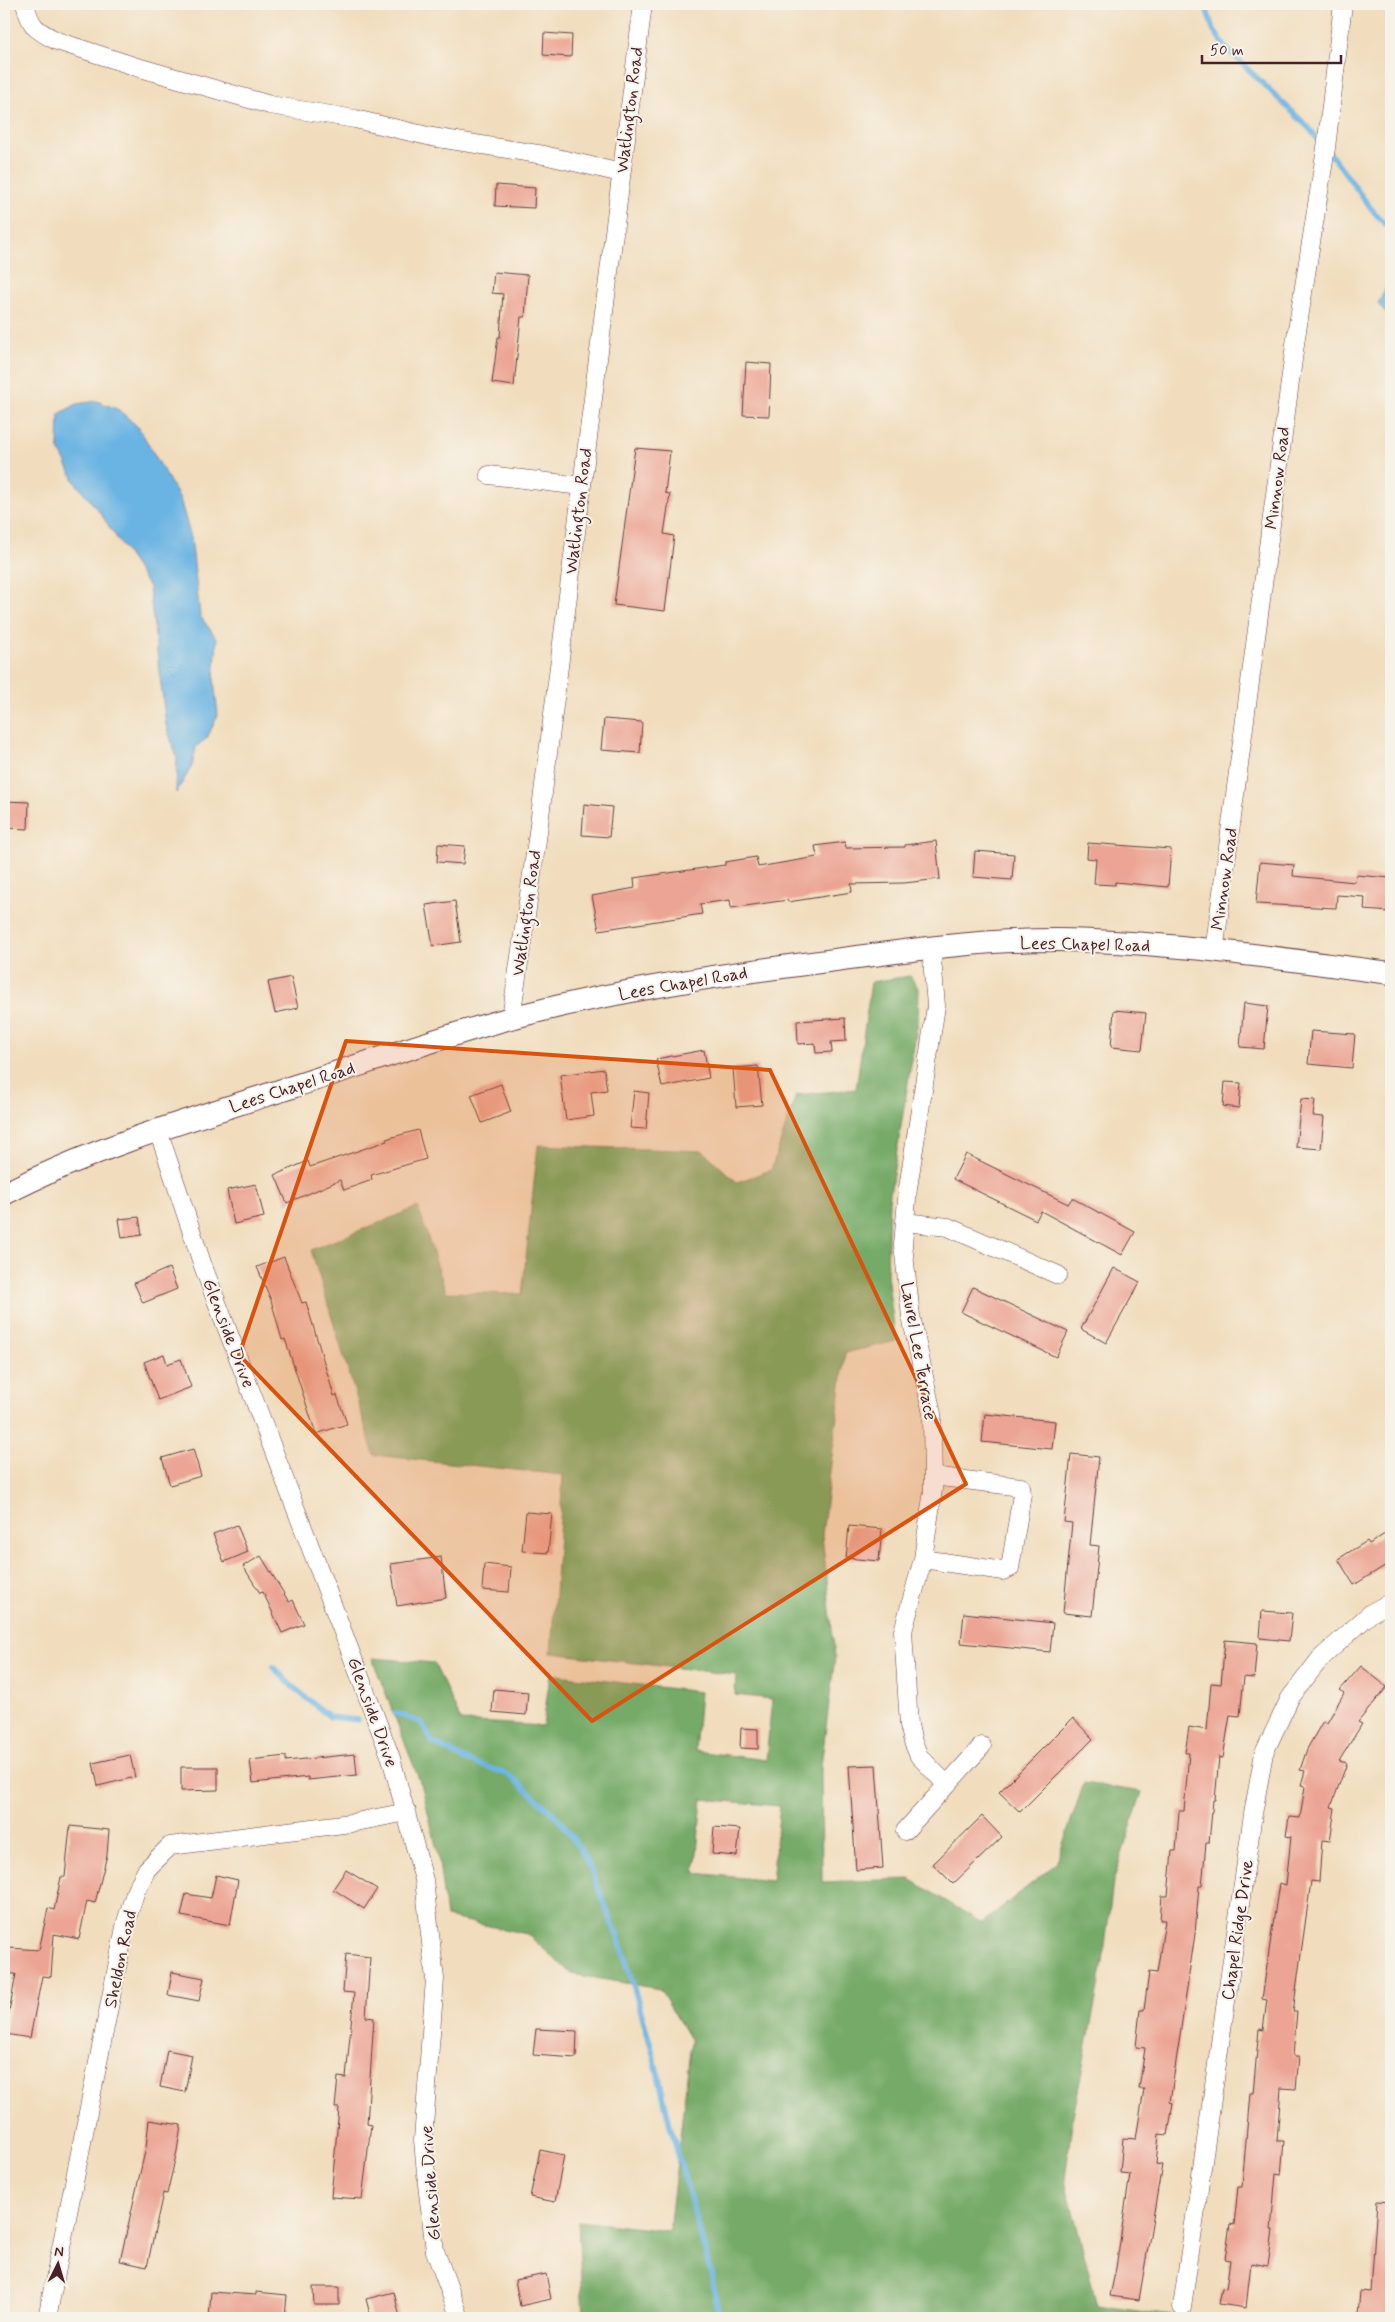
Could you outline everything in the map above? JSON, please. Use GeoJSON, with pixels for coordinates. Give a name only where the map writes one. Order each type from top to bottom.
{"type":"FeatureCollection","features":[{"type":"Feature","properties":{"kind":"main road","name":"Lees Chapel Road"},"geometry":{"type":"LineString","coordinates":[[4,1194],[51,1170],[158,1130],[511,1018],[649,988],[777,967],[931,947],[1055,940],[1160,946],[1391,973]]}},
{"type":"Feature","properties":{"kind":"street"},"geometry":{"type":"LineString","coordinates":[[25,4],[36,30],[58,41],[220,92],[432,137],[544,155],[621,172]]}},
{"type":"Feature","properties":{"kind":"street","name":"Watlington Road"},"geometry":{"type":"LineString","coordinates":[[511,1018],[537,840],[643,4]]}},
{"type":"Feature","properties":{"kind":"street","name":"Minnow Road"},"geometry":{"type":"LineString","coordinates":[[1214,952],[1296,338],[1326,148],[1343,4]]}},
{"type":"Feature","properties":{"kind":"street"},"geometry":{"type":"LineString","coordinates":[[489,475],[581,486]]}},
{"type":"Feature","properties":{"kind":"street","name":"Laurel Lee Terrace"},"geometry":{"type":"LineString","coordinates":[[931,947],[936,1006],[908,1188],[903,1245],[911,1316],[932,1414],[933,1490],[922,1559],[903,1631],[909,1725],[912,1742],[919,1756],[946,1784]]}},
{"type":"Feature","properties":{"kind":"street","name":"Glenside Drive"},"geometry":{"type":"LineString","coordinates":[[158,1130],[203,1266],[392,1758],[408,1812],[424,1880],[435,1979],[423,2140],[427,2184],[435,2251],[460,2318]]}},
{"type":"Feature","properties":{"kind":"street"},"geometry":{"type":"LineString","coordinates":[[905,1222],[948,1227],[1058,1275]]}},
{"type":"Feature","properties":{"kind":"street"},"geometry":{"type":"LineString","coordinates":[[922,1559],[1004,1570],[1010,1568],[1022,1494],[1021,1487],[933,1476]]}},
{"type":"Feature","properties":{"kind":"street","name":"Chapel Ridge Drive"},"geometry":{"type":"LineString","coordinates":[[1182,2307],[1253,1814],[1264,1752],[1290,1698],[1320,1659],[1371,1613],[1391,1602]]}},
{"type":"Feature","properties":{"kind":"street"},"geometry":{"type":"LineString","coordinates":[[905,1831],[982,1746]]}},
{"type":"Feature","properties":{"kind":"street","name":"Sheldon Road"},"geometry":{"type":"LineString","coordinates":[[47,2318],[126,1922],[136,1890],[147,1869],[170,1846],[351,1822],[408,1812]]}},
{"type":"Feature","properties":{"kind":"highlighted area"},"geometry":{"type":"Polygon","coordinates":[[[346,1041],[770,1070],[966,1484],[592,1721],[239,1355],[346,1041]]]}},
{"type":"Feature","properties":{"kind":"green space"},"geometry":{"type":"Polygon","coordinates":[[[910,976],[919,989],[918,1021],[889,1200],[887,1275],[896,1341],[845,1353],[822,1535],[835,1657],[821,1766],[822,1882],[910,1879],[982,1923],[1056,1864],[1084,1783],[1142,1792],[1113,1882],[1103,1962],[1072,2122],[1065,2180],[1097,2305],[1186,2318],[583,2318],[578,2221],[669,2231],[691,2041],[660,1989],[572,1974],[527,1934],[446,1917],[438,1854],[422,1787],[372,1658],[434,1663],[461,1721],[543,1726],[550,1674],[700,1692],[695,1751],[766,1760],[772,1699],[735,1695],[736,1675],[551,1653],[563,1475],[374,1455],[311,1250],[418,1207],[446,1292],[522,1294],[538,1145],[703,1151],[737,1182],[771,1170],[796,1095],[856,1089],[871,982],[910,976]],[[702,1799],[695,1873],[772,1881],[780,1806],[702,1799]]]}},
{"type":"Feature","properties":{"kind":"water"},"geometry":{"type":"Polygon","coordinates":[[[1391,282],[1391,318],[1378,304],[1391,282]]]}},
{"type":"Feature","properties":{"kind":"water"},"geometry":{"type":"Polygon","coordinates":[[[97,401],[119,410],[139,428],[180,499],[191,538],[200,616],[217,639],[214,680],[218,715],[207,738],[196,747],[192,766],[176,793],[177,758],[166,725],[149,587],[101,514],[75,482],[58,447],[59,414],[77,404],[97,401]]]}},
{"type":"Feature","properties":{"kind":"building"},"geometry":{"type":"Polygon","coordinates":[[[544,33],[572,35],[571,57],[543,55],[544,33]]]}},
{"type":"Feature","properties":{"kind":"building"},"geometry":{"type":"Polygon","coordinates":[[[496,185],[535,188],[534,208],[495,206],[496,185]]]}},
{"type":"Feature","properties":{"kind":"building"},"geometry":{"type":"Polygon","coordinates":[[[494,272],[528,275],[525,317],[521,317],[514,386],[492,383],[498,337],[500,337],[503,294],[492,293],[494,272]]]}},
{"type":"Feature","properties":{"kind":"building"},"geometry":{"type":"Polygon","coordinates":[[[746,362],[771,364],[769,416],[743,415],[746,362]]]}},
{"type":"Feature","properties":{"kind":"building"},"geometry":{"type":"Polygon","coordinates":[[[635,448],[670,451],[665,493],[670,494],[664,534],[674,536],[665,611],[614,605],[635,448]]]}},
{"type":"Feature","properties":{"kind":"building"},"geometry":{"type":"Polygon","coordinates":[[[604,719],[642,722],[640,753],[601,750],[604,719]]]}},
{"type":"Feature","properties":{"kind":"building"},"geometry":{"type":"Polygon","coordinates":[[[4,801],[29,802],[28,829],[4,828],[4,801]]]}},
{"type":"Feature","properties":{"kind":"building"},"geometry":{"type":"Polygon","coordinates":[[[584,804],[612,807],[609,837],[582,835],[584,804]]]}},
{"type":"Feature","properties":{"kind":"building"},"geometry":{"type":"Polygon","coordinates":[[[936,841],[940,879],[904,883],[851,884],[852,892],[788,902],[788,900],[731,908],[730,900],[700,904],[702,914],[599,930],[592,896],[635,888],[634,878],[725,865],[725,862],[756,857],[758,867],[817,857],[815,846],[845,842],[846,848],[905,847],[905,845],[936,841]]]}},
{"type":"Feature","properties":{"kind":"building"},"geometry":{"type":"Polygon","coordinates":[[[1088,843],[1171,849],[1168,887],[1115,882],[1115,885],[1094,884],[1096,859],[1087,858],[1088,843]]]}},
{"type":"Feature","properties":{"kind":"building"},"geometry":{"type":"Polygon","coordinates":[[[438,844],[465,846],[463,864],[437,862],[438,844]]]}},
{"type":"Feature","properties":{"kind":"building"},"geometry":{"type":"Polygon","coordinates":[[[975,851],[1014,854],[1012,880],[973,877],[975,851]]]}},
{"type":"Feature","properties":{"kind":"building"},"geometry":{"type":"Polygon","coordinates":[[[1260,862],[1294,865],[1293,876],[1355,882],[1356,875],[1391,878],[1391,912],[1364,910],[1365,897],[1337,895],[1336,908],[1256,904],[1260,862]]]}},
{"type":"Feature","properties":{"kind":"building"},"geometry":{"type":"Polygon","coordinates":[[[455,901],[461,942],[433,946],[426,905],[455,901]]]}},
{"type":"Feature","properties":{"kind":"building"},"geometry":{"type":"Polygon","coordinates":[[[291,977],[298,1008],[275,1013],[268,982],[291,977]]]}},
{"type":"Feature","properties":{"kind":"building"},"geometry":{"type":"Polygon","coordinates":[[[1244,1003],[1268,1006],[1264,1049],[1240,1047],[1244,1003]]]}},
{"type":"Feature","properties":{"kind":"building"},"geometry":{"type":"Polygon","coordinates":[[[1114,1010],[1146,1013],[1142,1050],[1111,1047],[1114,1010]]]}},
{"type":"Feature","properties":{"kind":"building"},"geometry":{"type":"Polygon","coordinates":[[[845,1018],[846,1041],[831,1042],[832,1052],[816,1053],[815,1043],[798,1044],[797,1021],[845,1018]]]}},
{"type":"Feature","properties":{"kind":"building"},"geometry":{"type":"Polygon","coordinates":[[[1311,1031],[1355,1034],[1352,1068],[1308,1064],[1311,1031]]]}},
{"type":"Feature","properties":{"kind":"building"},"geometry":{"type":"Polygon","coordinates":[[[704,1050],[709,1078],[662,1087],[656,1059],[704,1050]]]}},
{"type":"Feature","properties":{"kind":"building"},"geometry":{"type":"Polygon","coordinates":[[[758,1066],[762,1105],[736,1107],[733,1068],[758,1066]]]}},
{"type":"Feature","properties":{"kind":"building"},"geometry":{"type":"Polygon","coordinates":[[[604,1069],[607,1090],[591,1092],[594,1116],[566,1120],[560,1075],[604,1069]]]}},
{"type":"Feature","properties":{"kind":"building"},"geometry":{"type":"Polygon","coordinates":[[[1225,1082],[1241,1083],[1239,1108],[1223,1106],[1225,1082]]]}},
{"type":"Feature","properties":{"kind":"building"},"geometry":{"type":"Polygon","coordinates":[[[501,1084],[511,1112],[482,1123],[471,1095],[501,1084]]]}},
{"type":"Feature","properties":{"kind":"building"},"geometry":{"type":"Polygon","coordinates":[[[634,1091],[649,1093],[646,1129],[630,1128],[634,1091]]]}},
{"type":"Feature","properties":{"kind":"building"},"geometry":{"type":"Polygon","coordinates":[[[1301,1099],[1315,1100],[1313,1116],[1324,1117],[1321,1149],[1296,1147],[1301,1099]]]}},
{"type":"Feature","properties":{"kind":"building"},"geometry":{"type":"Polygon","coordinates":[[[418,1130],[426,1159],[371,1175],[372,1180],[344,1190],[340,1180],[287,1203],[275,1175],[308,1161],[310,1167],[387,1141],[386,1139],[418,1130]]]}},
{"type":"Feature","properties":{"kind":"building"},"geometry":{"type":"Polygon","coordinates":[[[966,1154],[1068,1204],[1072,1198],[1135,1232],[1122,1255],[1041,1211],[1036,1220],[953,1179],[966,1154]]]}},
{"type":"Feature","properties":{"kind":"building"},"geometry":{"type":"Polygon","coordinates":[[[256,1184],[264,1217],[234,1224],[227,1190],[256,1184]]]}},
{"type":"Feature","properties":{"kind":"building"},"geometry":{"type":"Polygon","coordinates":[[[139,1217],[142,1235],[122,1238],[119,1219],[139,1217]]]}},
{"type":"Feature","properties":{"kind":"building"},"geometry":{"type":"Polygon","coordinates":[[[284,1257],[302,1303],[306,1302],[334,1396],[337,1395],[347,1424],[316,1434],[285,1339],[282,1340],[271,1300],[257,1267],[284,1257]]]}},
{"type":"Feature","properties":{"kind":"building"},"geometry":{"type":"Polygon","coordinates":[[[169,1268],[177,1289],[143,1303],[134,1283],[169,1268]]]}},
{"type":"Feature","properties":{"kind":"building"},"geometry":{"type":"Polygon","coordinates":[[[1114,1268],[1140,1282],[1106,1343],[1081,1329],[1114,1268]]]}},
{"type":"Feature","properties":{"kind":"building"},"geometry":{"type":"Polygon","coordinates":[[[973,1287],[1068,1332],[1056,1357],[961,1312],[973,1287]]]}},
{"type":"Feature","properties":{"kind":"building"},"geometry":{"type":"Polygon","coordinates":[[[164,1354],[167,1364],[181,1359],[191,1387],[158,1400],[144,1362],[164,1354]]]}},
{"type":"Feature","properties":{"kind":"building"},"geometry":{"type":"Polygon","coordinates":[[[985,1414],[1055,1421],[1052,1449],[982,1442],[985,1414]]]}},
{"type":"Feature","properties":{"kind":"building"},"geometry":{"type":"Polygon","coordinates":[[[193,1449],[201,1476],[170,1485],[162,1458],[193,1449]]]}},
{"type":"Feature","properties":{"kind":"building"},"geometry":{"type":"Polygon","coordinates":[[[1071,1454],[1099,1457],[1090,1545],[1099,1546],[1092,1616],[1063,1613],[1072,1523],[1064,1522],[1071,1454]]]}},
{"type":"Feature","properties":{"kind":"building"},"geometry":{"type":"Polygon","coordinates":[[[526,1512],[552,1514],[548,1553],[522,1551],[526,1512]]]}},
{"type":"Feature","properties":{"kind":"building"},"geometry":{"type":"Polygon","coordinates":[[[237,1525],[248,1552],[224,1562],[213,1534],[237,1525]]]}},
{"type":"Feature","properties":{"kind":"building"},"geometry":{"type":"Polygon","coordinates":[[[849,1526],[882,1529],[879,1561],[846,1558],[849,1526]]]}},
{"type":"Feature","properties":{"kind":"building"},"geometry":{"type":"Polygon","coordinates":[[[1391,1530],[1391,1562],[1354,1585],[1338,1559],[1367,1541],[1369,1544],[1391,1530]]]}},
{"type":"Feature","properties":{"kind":"building"},"geometry":{"type":"Polygon","coordinates":[[[261,1556],[289,1602],[293,1600],[304,1624],[282,1633],[263,1592],[260,1593],[243,1566],[261,1556]]]}},
{"type":"Feature","properties":{"kind":"building"},"geometry":{"type":"Polygon","coordinates":[[[441,1557],[446,1598],[397,1606],[391,1564],[441,1557]]]}},
{"type":"Feature","properties":{"kind":"building"},"geometry":{"type":"Polygon","coordinates":[[[484,1564],[511,1567],[509,1592],[482,1590],[484,1564]]]}},
{"type":"Feature","properties":{"kind":"building"},"geometry":{"type":"Polygon","coordinates":[[[1262,1611],[1292,1613],[1289,1641],[1260,1638],[1262,1611]]]}},
{"type":"Feature","properties":{"kind":"building"},"geometry":{"type":"Polygon","coordinates":[[[964,1613],[1053,1623],[1050,1652],[961,1643],[964,1613]]]}},
{"type":"Feature","properties":{"kind":"building"},"geometry":{"type":"Polygon","coordinates":[[[1225,1640],[1257,1643],[1254,1678],[1244,1677],[1240,1716],[1230,1715],[1223,1758],[1219,1757],[1209,1843],[1206,1843],[1202,1886],[1199,1886],[1195,1934],[1170,2102],[1173,2103],[1168,2135],[1159,2134],[1156,2164],[1162,2165],[1139,2300],[1110,2296],[1130,2174],[1120,2173],[1123,2138],[1136,2139],[1144,2089],[1139,2089],[1145,2048],[1136,2047],[1140,2010],[1144,2010],[1149,1972],[1157,1973],[1165,1920],[1160,1920],[1162,1896],[1168,1896],[1172,1851],[1176,1851],[1179,1811],[1184,1811],[1189,1753],[1185,1753],[1189,1727],[1207,1730],[1211,1683],[1221,1684],[1225,1640]]]}},
{"type":"Feature","properties":{"kind":"building"},"geometry":{"type":"Polygon","coordinates":[[[1361,1666],[1387,1687],[1358,1722],[1362,1724],[1339,1761],[1347,1763],[1331,1807],[1335,1808],[1330,1841],[1322,1840],[1319,1882],[1311,1881],[1293,2012],[1297,2012],[1293,2056],[1299,2056],[1296,2089],[1281,2088],[1277,2141],[1284,2141],[1281,2175],[1276,2174],[1271,2230],[1273,2230],[1268,2266],[1251,2263],[1246,2308],[1219,2304],[1222,2288],[1226,2289],[1230,2260],[1225,2259],[1230,2224],[1234,2225],[1238,2187],[1242,2187],[1250,2093],[1253,2093],[1259,2029],[1263,2030],[1267,2000],[1262,1999],[1279,1883],[1286,1885],[1291,1837],[1286,1836],[1289,1817],[1300,1818],[1305,1786],[1301,1785],[1305,1771],[1300,1770],[1307,1749],[1323,1721],[1327,1723],[1344,1693],[1340,1690],[1361,1666]]]}},
{"type":"Feature","properties":{"kind":"building"},"geometry":{"type":"Polygon","coordinates":[[[494,1689],[528,1692],[526,1715],[492,1712],[494,1689]]]}},
{"type":"Feature","properties":{"kind":"building"},"geometry":{"type":"Polygon","coordinates":[[[1073,1718],[1093,1739],[1020,1812],[999,1792],[1073,1718]]]}},
{"type":"Feature","properties":{"kind":"building"},"geometry":{"type":"Polygon","coordinates":[[[741,1728],[758,1729],[758,1749],[740,1748],[741,1728]]]}},
{"type":"Feature","properties":{"kind":"building"},"geometry":{"type":"Polygon","coordinates":[[[355,1754],[357,1775],[308,1780],[308,1777],[253,1783],[250,1760],[286,1756],[286,1761],[355,1754]]]}},
{"type":"Feature","properties":{"kind":"building"},"geometry":{"type":"Polygon","coordinates":[[[130,1755],[135,1777],[98,1786],[93,1763],[130,1755]]]}},
{"type":"Feature","properties":{"kind":"building"},"geometry":{"type":"Polygon","coordinates":[[[876,1765],[883,1868],[856,1870],[849,1766],[876,1765]]]}},
{"type":"Feature","properties":{"kind":"building"},"geometry":{"type":"Polygon","coordinates":[[[181,1767],[218,1767],[218,1790],[181,1791],[181,1767]]]}},
{"type":"Feature","properties":{"kind":"building"},"geometry":{"type":"Polygon","coordinates":[[[982,1816],[1002,1837],[953,1884],[933,1864],[982,1816]]]}},
{"type":"Feature","properties":{"kind":"building"},"geometry":{"type":"Polygon","coordinates":[[[70,1826],[109,1830],[107,1855],[95,1903],[87,1901],[79,1939],[54,1934],[51,1977],[42,1976],[30,2038],[5,2034],[16,1974],[7,1974],[9,1948],[39,1950],[48,1908],[54,1910],[61,1877],[65,1877],[70,1826]]]}},
{"type":"Feature","properties":{"kind":"building"},"geometry":{"type":"Polygon","coordinates":[[[714,1827],[740,1829],[737,1856],[712,1854],[714,1827]]]}},
{"type":"Feature","properties":{"kind":"building"},"geometry":{"type":"Polygon","coordinates":[[[346,1870],[377,1889],[364,1909],[333,1889],[346,1870]]]}},
{"type":"Feature","properties":{"kind":"building"},"geometry":{"type":"Polygon","coordinates":[[[216,1875],[238,1880],[230,1925],[181,1916],[186,1894],[211,1898],[216,1875]]]}},
{"type":"Feature","properties":{"kind":"building"},"geometry":{"type":"Polygon","coordinates":[[[346,1954],[370,1957],[366,2017],[374,2018],[367,2124],[371,2125],[362,2199],[331,2197],[339,2108],[335,2108],[338,2077],[346,2078],[354,1993],[343,1992],[346,1954]]]}},
{"type":"Feature","properties":{"kind":"building"},"geometry":{"type":"Polygon","coordinates":[[[172,1972],[204,1978],[199,2001],[168,1995],[172,1972]]]}},
{"type":"Feature","properties":{"kind":"building"},"geometry":{"type":"Polygon","coordinates":[[[536,2029],[577,2031],[576,2058],[533,2055],[536,2029]]]}},
{"type":"Feature","properties":{"kind":"building"},"geometry":{"type":"Polygon","coordinates":[[[167,2050],[192,2055],[185,2092],[160,2087],[167,2050]]]}},
{"type":"Feature","properties":{"kind":"building"},"geometry":{"type":"Polygon","coordinates":[[[149,2120],[181,2125],[167,2194],[163,2193],[147,2267],[120,2261],[146,2147],[149,2120]]]}},
{"type":"Feature","properties":{"kind":"building"},"geometry":{"type":"Polygon","coordinates":[[[540,2150],[564,2155],[555,2202],[530,2197],[540,2150]]]}},
{"type":"Feature","properties":{"kind":"building"},"geometry":{"type":"Polygon","coordinates":[[[1377,2201],[1391,2202],[1391,2318],[1358,2316],[1360,2291],[1371,2292],[1377,2201]]]}},
{"type":"Feature","properties":{"kind":"building"},"geometry":{"type":"Polygon","coordinates":[[[546,2274],[551,2299],[520,2306],[515,2280],[546,2274]]]}},
{"type":"Feature","properties":{"kind":"building"},"geometry":{"type":"Polygon","coordinates":[[[313,2287],[339,2287],[339,2305],[314,2305],[313,2287]]]}},
{"type":"Feature","properties":{"kind":"building"},"geometry":{"type":"Polygon","coordinates":[[[211,2292],[256,2295],[256,2292],[287,2295],[285,2318],[209,2318],[211,2292]]]}},
{"type":"Feature","properties":{"kind":"building"},"geometry":{"type":"Polygon","coordinates":[[[394,2292],[400,2318],[371,2318],[366,2299],[394,2292]]]}},
{"type":"Feature","properties":{"kind":"waterway"},"geometry":{"type":"LineString","coordinates":[[1205,4],[1213,29],[1225,47],[1308,127],[1322,144]]}},
{"type":"Feature","properties":{"kind":"waterway"},"geometry":{"type":"LineString","coordinates":[[1328,151],[1366,202],[1391,229]]}},
{"type":"Feature","properties":{"kind":"waterway"},"geometry":{"type":"LineString","coordinates":[[273,1667],[293,1687],[330,1717],[358,1720]]}},
{"type":"Feature","properties":{"kind":"waterway"},"geometry":{"type":"LineString","coordinates":[[395,1713],[421,1722],[432,1742],[466,1760],[507,1774],[560,1820],[581,1850],[623,1950],[653,2053],[670,2125],[711,2273],[719,2318]]}}]}
